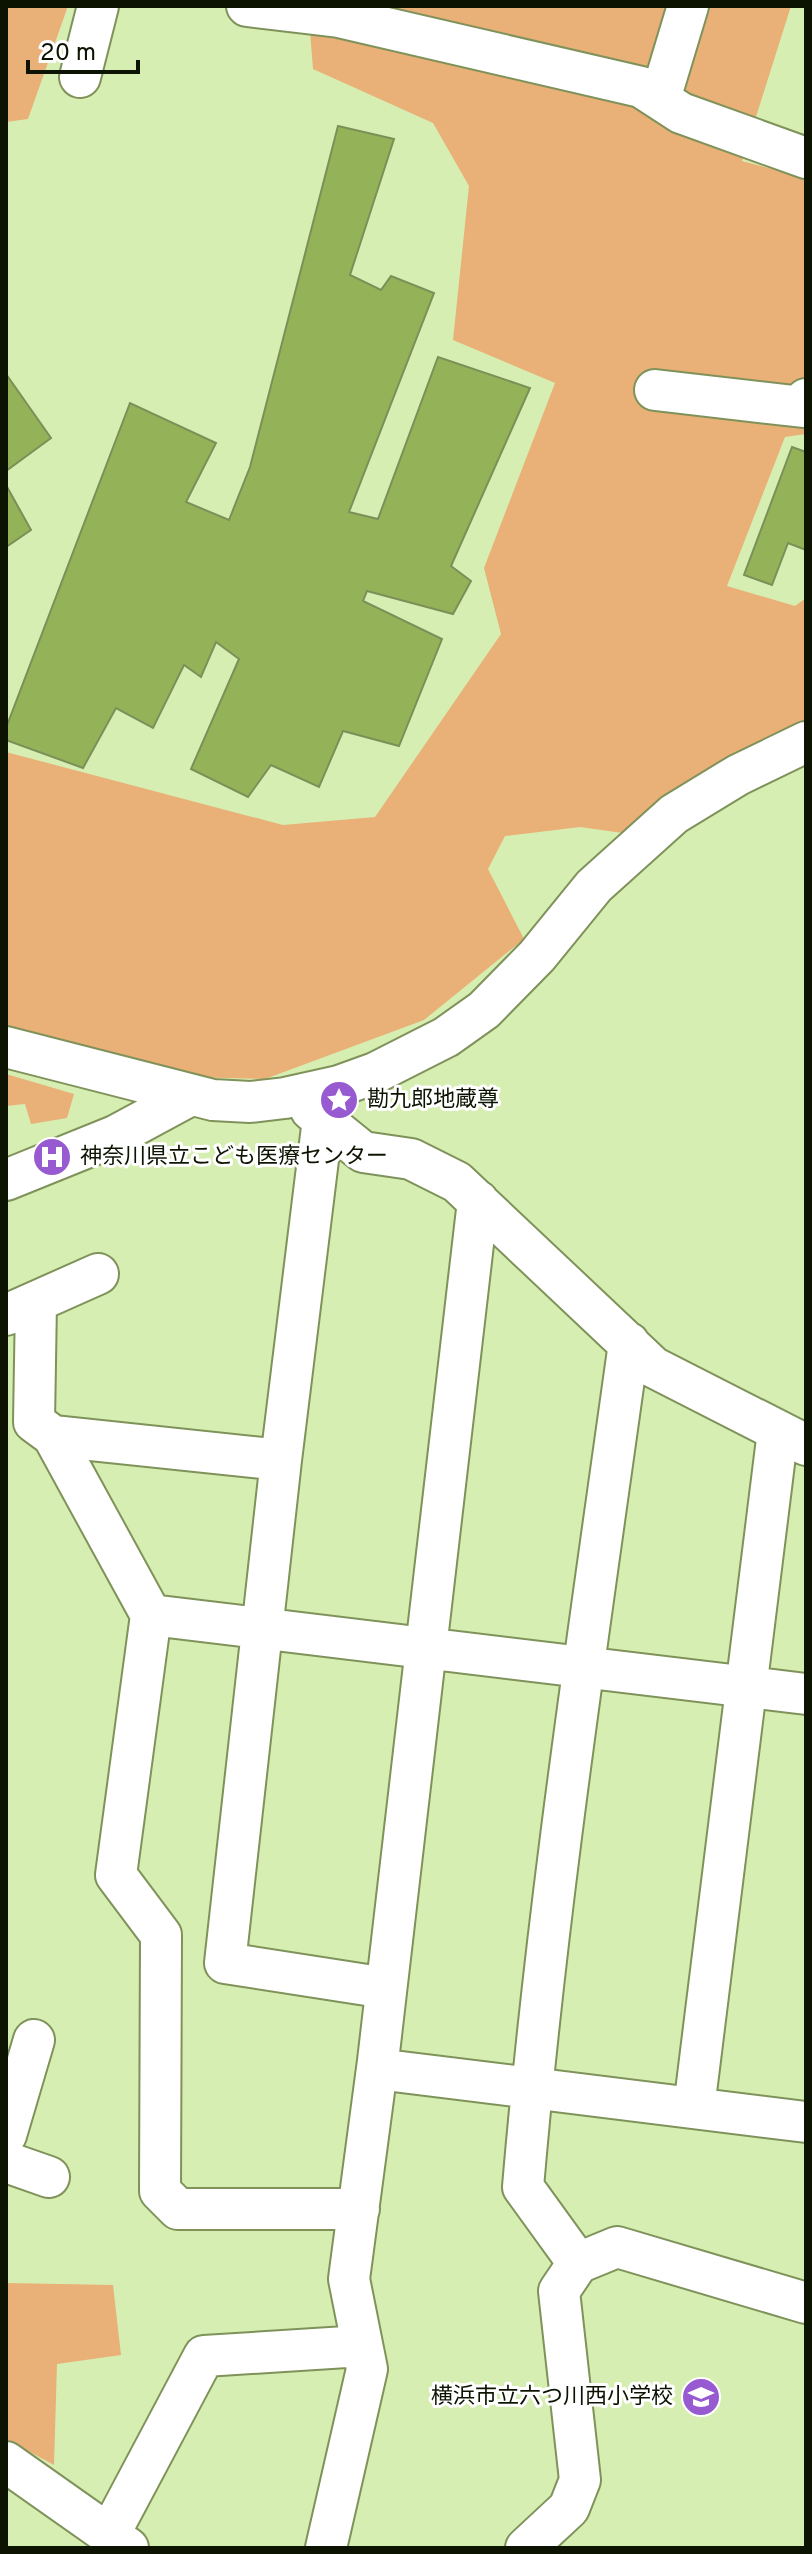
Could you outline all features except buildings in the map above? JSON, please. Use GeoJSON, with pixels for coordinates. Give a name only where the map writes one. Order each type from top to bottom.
{"type":"FeatureCollection","features":[{"type":"Feature","properties":{"kind":"street"},"geometry":{"type":"LineString","coordinates":[[80,77],[98,6]]}},
{"type":"Feature","properties":{"kind":"street"},"geometry":{"type":"LineString","coordinates":[[247,6],[339,17],[641,87],[681,113],[804,151]]}},
{"type":"Feature","properties":{"kind":"street"},"geometry":{"type":"LineString","coordinates":[[660,99],[688,6]]}},
{"type":"Feature","properties":{"kind":"street"},"geometry":{"type":"LineString","coordinates":[[655,390],[803,407],[806,399]]}},
{"type":"Feature","properties":{"kind":"street"},"geometry":{"type":"LineString","coordinates":[[386,1988],[225,1963],[281,1460],[314,1106],[339,1086],[375,1073],[446,1037],[484,1010],[507,988],[594,886],[674,814],[738,775],[806,742]]}},
{"type":"Feature","properties":{"kind":"street"},"geometry":{"type":"LineString","coordinates":[[6,1047],[213,1100],[314,1106],[363,1152],[411,1159],[457,1182],[653,1367],[792,1438],[746,1687],[694,2108]]}},
{"type":"Feature","properties":{"kind":"street"},"geometry":{"type":"LineString","coordinates":[[6,1180],[115,1136],[191,1095]]}},
{"type":"Feature","properties":{"kind":"street"},"geometry":{"type":"LineString","coordinates":[[326,2548],[367,2369],[349,2279],[377,2069],[478,1201]]}},
{"type":"Feature","properties":{"kind":"street"},"geometry":{"type":"LineString","coordinates":[[98,1274],[21,1308],[34,1422],[53,1436],[151,1615],[116,1875],[161,1935],[160,2191],[178,2209],[359,2209]]}},
{"type":"Feature","properties":{"kind":"street"},"geometry":{"type":"LineString","coordinates":[[578,2263],[523,2187],[532,2088],[584,1668],[629,1343]]}},
{"type":"Feature","properties":{"kind":"street"},"geometry":{"type":"LineString","coordinates":[[53,1436],[281,1460]]}},
{"type":"Feature","properties":{"kind":"street"},"geometry":{"type":"LineString","coordinates":[[151,1615],[806,1694]]}},
{"type":"Feature","properties":{"kind":"street"},"geometry":{"type":"LineString","coordinates":[[6,2135],[34,2040]]}},
{"type":"Feature","properties":{"kind":"street"},"geometry":{"type":"LineString","coordinates":[[377,2069],[806,2122]]}},
{"type":"Feature","properties":{"kind":"street"},"geometry":{"type":"LineString","coordinates":[[6,2162],[49,2177]]}},
{"type":"Feature","properties":{"kind":"street"},"geometry":{"type":"LineString","coordinates":[[526,2548],[569,2508],[580,2480],[559,2291],[578,2263],[617,2247],[806,2303]]}},
{"type":"Feature","properties":{"kind":"street"},"geometry":{"type":"LineString","coordinates":[[6,2462],[119,2542],[204,2356],[362,2346]]}},
{"type":"Feature","properties":{"kind":"shaded area"},"geometry":{"type":"Polygon","coordinates":[[[6,6],[68,6],[28,119],[6,122],[6,6]]]}},
{"type":"Feature","properties":{"kind":"shaded area"},"geometry":{"type":"Polygon","coordinates":[[[308,6],[791,6],[742,161],[806,178],[806,434],[785,437],[727,586],[795,606],[806,598],[806,727],[630,834],[580,827],[505,836],[488,869],[524,939],[424,1020],[265,1079],[189,1077],[6,1028],[6,752],[283,825],[375,817],[501,634],[484,568],[555,383],[453,340],[469,186],[433,123],[313,69],[308,6]]]}},
{"type":"Feature","properties":{"kind":"shaded area"},"geometry":{"type":"Polygon","coordinates":[[[6,1074],[74,1094],[67,1118],[31,1124],[25,1104],[6,1106],[6,1074]]]}},
{"type":"Feature","properties":{"kind":"shaded area"},"geometry":{"type":"Polygon","coordinates":[[[6,2283],[113,2285],[121,2355],[57,2364],[54,2465],[6,2439],[6,2283]]]}},
{"type":"Feature","properties":{"kind":"place","name":"勘九郎地蔵尊"},"geometry":{"type":"Point","coordinates":[339,1100]}},
{"type":"Feature","properties":{"kind":"place","name":"神奈川県立こども医療センター"},"geometry":{"type":"Point","coordinates":[52,1157]}},
{"type":"Feature","properties":{"kind":"place","name":"横浜市立六つ川西小学校"},"geometry":{"type":"Point","coordinates":[701,2397]}}]}
